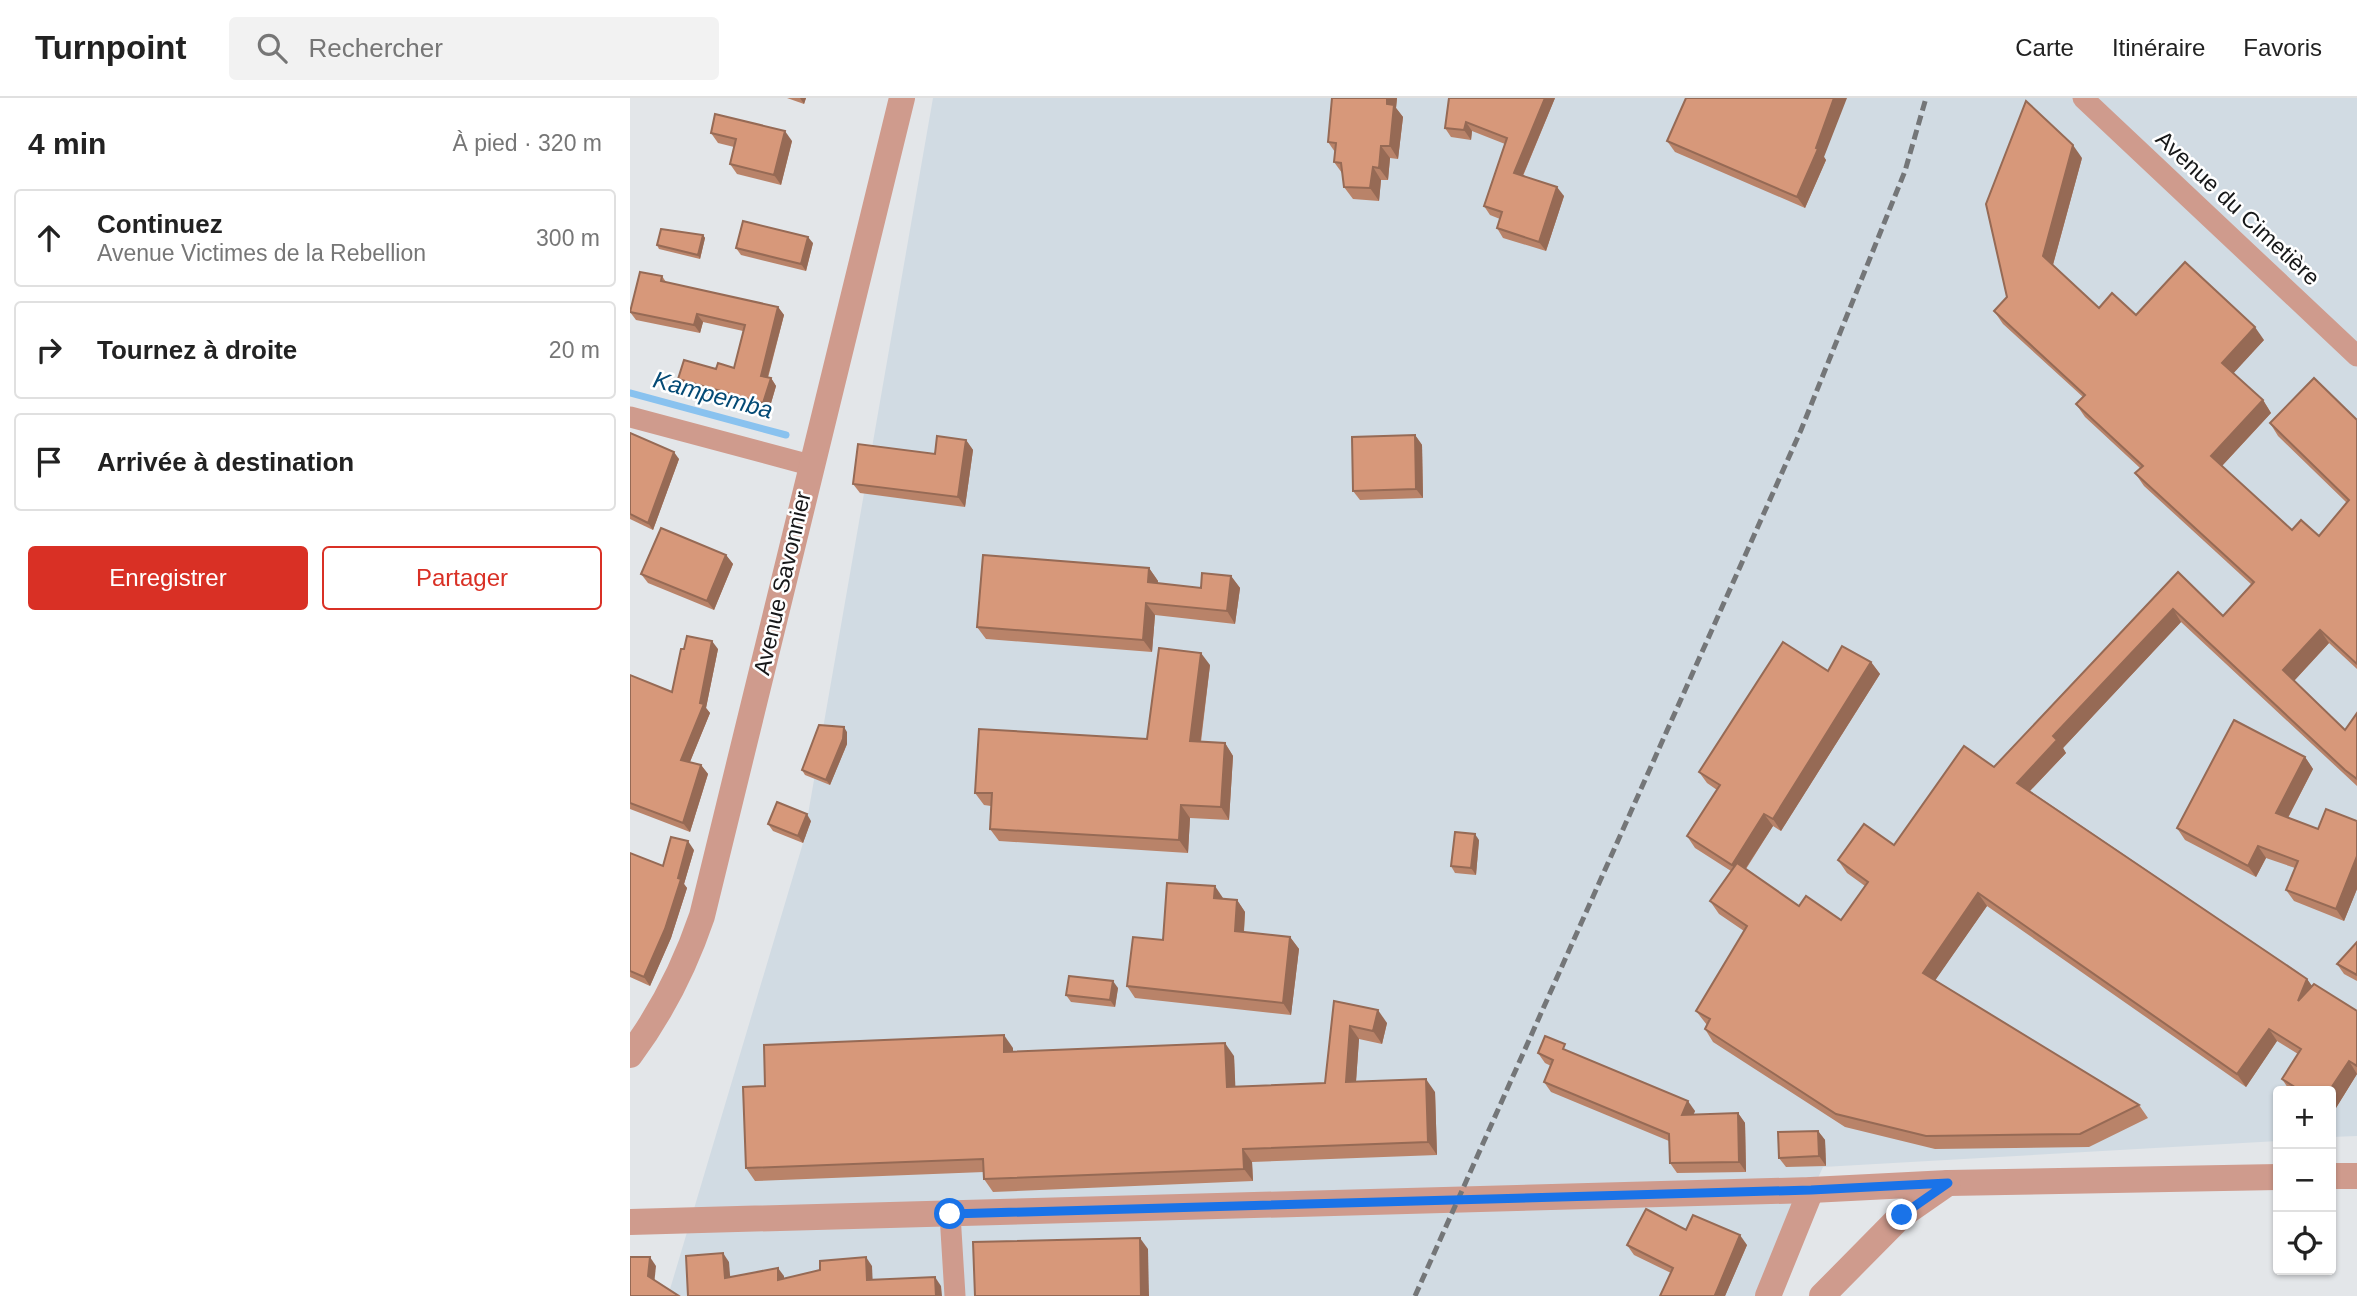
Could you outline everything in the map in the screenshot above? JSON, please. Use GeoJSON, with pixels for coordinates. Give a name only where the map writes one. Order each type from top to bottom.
{"type":"FeatureCollection","features":[{"type":"Feature","properties":{"kind":"street","name":"Avenue Savonnier"},"geometry":{"type":"LineString","coordinates":[[630,1055],[648,1031],[683,966],[702,916],[810,465],[902,98]]}},
{"type":"Feature","properties":{"kind":"street","name":"Avenue du Cimetière"},"geometry":{"type":"LineString","coordinates":[[2083,98],[2357,356]]}},
{"type":"Feature","properties":{"kind":"street"},"geometry":{"type":"LineString","coordinates":[[630,418],[810,465]]}},
{"type":"Feature","properties":{"kind":"street"},"geometry":{"type":"LineString","coordinates":[[2336,1176],[2357,1176]]}},
{"type":"Feature","properties":{"kind":"street"},"geometry":{"type":"LineString","coordinates":[[630,1222],[1811,1190],[1948,1183],[2273,1177]]}},
{"type":"Feature","properties":{"kind":"street"},"geometry":{"type":"LineString","coordinates":[[1822,1296],[1878,1237],[1948,1183]]}},
{"type":"Feature","properties":{"kind":"street"},"geometry":{"type":"LineString","coordinates":[[1768,1296],[1811,1190]]}},
{"type":"Feature","properties":{"kind":"street"},"geometry":{"type":"LineString","coordinates":[[950,1214],[955,1296]]}},
{"type":"Feature","properties":{"kind":"shaded area"},"geometry":{"type":"Polygon","coordinates":[[[933,98],[2357,98],[2357,1136],[2336,1137],[2336,1086],[2273,1086],[2273,1141],[1823,1167],[1764,1296],[668,1296],[803,843],[933,98]]]}},
{"type":"Feature","properties":{"kind":"building"},"geometry":{"type":"Polygon","coordinates":[[[1332,98],[1387,98],[1387,104],[1394,105],[1390,146],[1381,146],[1379,168],[1373,167],[1370,188],[1344,187],[1341,163],[1334,162],[1336,143],[1328,142],[1332,98]]]}},
{"type":"Feature","properties":{"kind":"building"},"geometry":{"type":"Polygon","coordinates":[[[1449,98],[1545,98],[1514,173],[1557,187],[1539,242],[1497,228],[1502,212],[1484,206],[1507,138],[1466,122],[1464,130],[1445,128],[1449,98]]]}},
{"type":"Feature","properties":{"kind":"building"},"geometry":{"type":"Polygon","coordinates":[[[1686,98],[1834,98],[1816,148],[1818,149],[1797,197],[1667,141],[1686,98]]]}},
{"type":"Feature","properties":{"kind":"building"},"geometry":{"type":"Polygon","coordinates":[[[2026,101],[2073,145],[2043,256],[2099,308],[2112,293],[2136,315],[2185,262],[2255,327],[2222,363],[2263,400],[2211,456],[2292,530],[2301,520],[2319,536],[2349,500],[2270,423],[2314,378],[2357,420],[2357,664],[2320,630],[2283,670],[2345,730],[2357,713],[2357,779],[2173,609],[2053,736],[2057,740],[2017,783],[2307,979],[2298,1001],[2314,984],[2357,1011],[2357,1066],[2349,1061],[2332,1086],[2293,1086],[2282,1079],[2301,1049],[2269,1029],[2237,1074],[1978,893],[1923,973],[2139,1105],[2080,1134],[1926,1136],[1836,1114],[1705,1029],[1710,1019],[1696,1011],[1747,926],[1710,901],[1737,863],[1799,906],[1806,896],[1841,920],[1868,882],[1838,860],[1864,824],[1894,845],[1964,746],[1994,767],[2178,572],[2223,616],[2254,582],[2135,473],[2143,466],[2076,404],[2085,395],[1994,311],[2007,297],[1986,204],[2026,101]]]}},
{"type":"Feature","properties":{"kind":"building"},"geometry":{"type":"Polygon","coordinates":[[[715,114],[785,131],[774,175],[730,164],[736,139],[711,133],[715,114]]]}},
{"type":"Feature","properties":{"kind":"building"},"geometry":{"type":"Polygon","coordinates":[[[743,221],[808,237],[801,264],[736,248],[743,221]]]}},
{"type":"Feature","properties":{"kind":"building"},"geometry":{"type":"Polygon","coordinates":[[[661,229],[703,235],[698,255],[657,245],[661,229]]]}},
{"type":"Feature","properties":{"kind":"building"},"geometry":{"type":"Polygon","coordinates":[[[640,272],[662,276],[661,281],[778,307],[761,376],[771,378],[763,403],[678,379],[684,360],[716,369],[718,363],[734,368],[745,325],[697,314],[694,325],[630,312],[640,272]]]}},
{"type":"Feature","properties":{"kind":"building"},"geometry":{"type":"Polygon","coordinates":[[[630,433],[674,452],[648,523],[630,514],[630,433]]]}},
{"type":"Feature","properties":{"kind":"building"},"geometry":{"type":"Polygon","coordinates":[[[1415,435],[1416,489],[1353,491],[1352,437],[1415,435]]]}},
{"type":"Feature","properties":{"kind":"building"},"geometry":{"type":"Polygon","coordinates":[[[937,436],[966,440],[958,497],[853,484],[858,444],[935,454],[937,436]]]}},
{"type":"Feature","properties":{"kind":"building"},"geometry":{"type":"Polygon","coordinates":[[[661,528],[726,555],[707,601],[641,574],[661,528]]]}},
{"type":"Feature","properties":{"kind":"building"},"geometry":{"type":"Polygon","coordinates":[[[983,555],[1149,568],[1148,582],[1201,588],[1202,573],[1231,576],[1227,611],[1146,603],[1143,640],[977,627],[983,555]]]}},
{"type":"Feature","properties":{"kind":"building"},"geometry":{"type":"Polygon","coordinates":[[[687,636],[712,641],[700,703],[704,704],[681,760],[701,765],[683,823],[630,803],[630,675],[672,692],[681,649],[684,649],[687,636]]]}},
{"type":"Feature","properties":{"kind":"building"},"geometry":{"type":"Polygon","coordinates":[[[1783,642],[1828,671],[1842,646],[1871,662],[1773,819],[1764,814],[1732,865],[1687,836],[1720,785],[1699,772],[1783,642]]]}},
{"type":"Feature","properties":{"kind":"building"},"geometry":{"type":"Polygon","coordinates":[[[1159,648],[1201,653],[1190,741],[1225,743],[1221,807],[1181,805],[1179,840],[990,829],[992,793],[975,793],[979,729],[1147,739],[1159,648]]]}},
{"type":"Feature","properties":{"kind":"building"},"geometry":{"type":"Polygon","coordinates":[[[2234,720],[2305,757],[2276,813],[2318,829],[2326,809],[2357,821],[2357,856],[2336,909],[2286,890],[2298,861],[2258,846],[2248,866],[2177,828],[2234,720]]]}},
{"type":"Feature","properties":{"kind":"building"},"geometry":{"type":"Polygon","coordinates":[[[819,725],[844,727],[843,739],[826,780],[802,770],[819,725]]]}},
{"type":"Feature","properties":{"kind":"building"},"geometry":{"type":"Polygon","coordinates":[[[777,802],[807,814],[798,836],[768,824],[777,802]]]}},
{"type":"Feature","properties":{"kind":"building"},"geometry":{"type":"Polygon","coordinates":[[[1455,832],[1475,834],[1471,868],[1451,866],[1455,832]]]}},
{"type":"Feature","properties":{"kind":"building"},"geometry":{"type":"Polygon","coordinates":[[[671,837],[688,841],[678,878],[681,879],[665,929],[644,977],[630,971],[630,853],[663,866],[671,837]]]}},
{"type":"Feature","properties":{"kind":"building"},"geometry":{"type":"Polygon","coordinates":[[[1167,883],[1215,886],[1214,898],[1237,900],[1235,931],[1290,937],[1283,1003],[1127,986],[1133,937],[1163,940],[1167,883]]]}},
{"type":"Feature","properties":{"kind":"building"},"geometry":{"type":"Polygon","coordinates":[[[2357,942],[2357,975],[2337,964],[2357,942]]]}},
{"type":"Feature","properties":{"kind":"building"},"geometry":{"type":"Polygon","coordinates":[[[1069,976],[1113,981],[1110,1000],[1066,995],[1069,976]]]}},
{"type":"Feature","properties":{"kind":"building"},"geometry":{"type":"Polygon","coordinates":[[[1334,1001],[1378,1010],[1373,1031],[1350,1026],[1346,1082],[1426,1079],[1428,1142],[1243,1149],[1244,1169],[984,1179],[983,1159],[746,1168],[743,1087],[765,1086],[764,1045],[1004,1035],[1004,1052],[1225,1043],[1227,1087],[1325,1083],[1334,1001]]]}},
{"type":"Feature","properties":{"kind":"building"},"geometry":{"type":"Polygon","coordinates":[[[1545,1036],[1565,1044],[1563,1049],[1688,1101],[1682,1115],[1738,1113],[1739,1162],[1670,1163],[1669,1134],[1544,1082],[1553,1060],[1538,1053],[1545,1036]]]}},
{"type":"Feature","properties":{"kind":"building"},"geometry":{"type":"Polygon","coordinates":[[[1818,1131],[1819,1156],[1779,1158],[1778,1132],[1818,1131]]]}},
{"type":"Feature","properties":{"kind":"building"},"geometry":{"type":"Polygon","coordinates":[[[1646,1209],[1686,1230],[1693,1215],[1740,1235],[1715,1295],[1717,1296],[1660,1296],[1673,1268],[1627,1245],[1646,1209]]]}},
{"type":"Feature","properties":{"kind":"building"},"geometry":{"type":"Polygon","coordinates":[[[1140,1238],[1141,1296],[975,1296],[973,1242],[1140,1238]]]}},
{"type":"Feature","properties":{"kind":"building"},"geometry":{"type":"Polygon","coordinates":[[[723,1253],[725,1278],[778,1268],[778,1280],[820,1270],[820,1261],[866,1257],[867,1280],[935,1277],[936,1296],[688,1296],[686,1256],[723,1253]]]}},
{"type":"Feature","properties":{"kind":"building"},"geometry":{"type":"Polygon","coordinates":[[[630,1257],[650,1257],[648,1276],[679,1296],[630,1296],[630,1257]]]}},
{"type":"Feature","properties":{"kind":"waterway","name":"Kampemba"},"geometry":{"type":"LineString","coordinates":[[630,393],[786,435]]}},
{"type":"Feature","properties":{"kind":"railway"},"geometry":{"type":"LineString","coordinates":[[1415,1296],[1801,430],[1905,171],[1926,98]]}},
{"type":"Feature","properties":{"kind":"route"},"geometry":{"type":"LineString","coordinates":[[950,1214],[1811,1190],[1948,1183],[1902,1215]]}}]}
